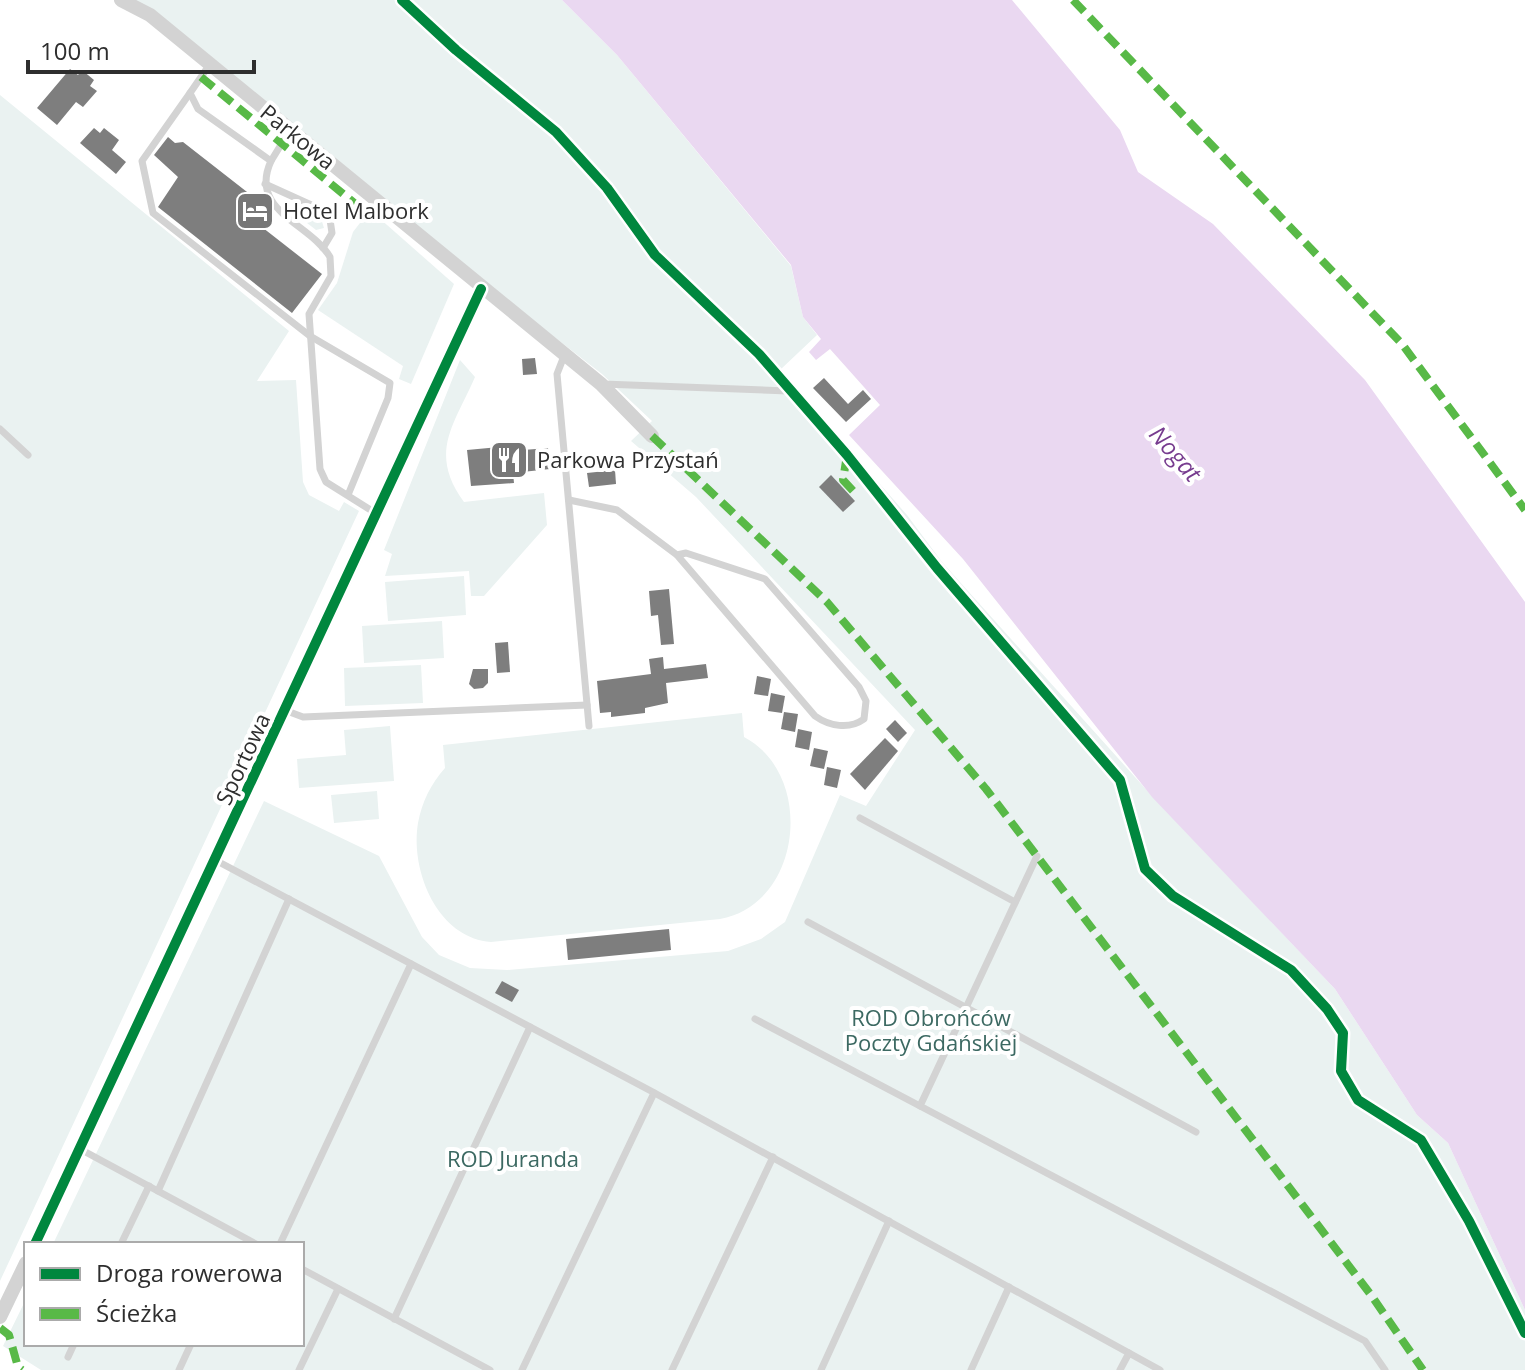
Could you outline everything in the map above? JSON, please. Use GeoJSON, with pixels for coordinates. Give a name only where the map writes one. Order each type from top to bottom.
{"type":"FeatureCollection","features":[{"type":"Feature","properties":{"kind":"street","name":"Parkowa"},"geometry":{"type":"LineString","coordinates":[[121,0],[150,15],[481,289],[601,384],[652,436]]}},
{"type":"Feature","properties":{"kind":"street","name":"Sportowa"},"geometry":{"type":"LineString","coordinates":[[36,1242],[217,861],[481,289]]}},
{"type":"Feature","properties":{"kind":"street"},"geometry":{"type":"LineString","coordinates":[[0,1317],[24,1267]]}},
{"type":"Feature","properties":{"kind":"lane"},"geometry":{"type":"LineString","coordinates":[[210,64],[142,161],[150,187],[150,208],[310,336],[390,383],[388,398],[348,495]]}},
{"type":"Feature","properties":{"kind":"lane"},"geometry":{"type":"LineString","coordinates":[[190,93],[198,109],[271,161]]}},
{"type":"Feature","properties":{"kind":"lane"},"geometry":{"type":"LineString","coordinates":[[290,130],[271,161],[265,184],[270,202],[330,257],[331,276],[309,314],[320,469],[326,482],[378,514]]}},
{"type":"Feature","properties":{"kind":"lane"},"geometry":{"type":"LineString","coordinates":[[265,184],[329,213],[332,233],[323,248]]}},
{"type":"Feature","properties":{"kind":"lane"},"geometry":{"type":"LineString","coordinates":[[564,356],[557,374],[589,726]]}},
{"type":"Feature","properties":{"kind":"lane"},"geometry":{"type":"LineString","coordinates":[[601,384],[788,391]]}},
{"type":"Feature","properties":{"kind":"lane"},"geometry":{"type":"LineString","coordinates":[[0,429],[28,455]]}},
{"type":"Feature","properties":{"kind":"lane"},"geometry":{"type":"LineString","coordinates":[[569,500],[617,510],[677,555],[815,716],[839,726],[857,724],[864,719],[866,701],[859,687],[765,579],[686,553],[677,555]]}},
{"type":"Feature","properties":{"kind":"lane"},"geometry":{"type":"LineString","coordinates":[[287,711],[303,717],[587,705]]}},
{"type":"Feature","properties":{"kind":"lane"},"geometry":{"type":"LineString","coordinates":[[860,818],[1015,902]]}},
{"type":"Feature","properties":{"kind":"lane"},"geometry":{"type":"LineString","coordinates":[[920,1106],[1037,856]]}},
{"type":"Feature","properties":{"kind":"lane"},"geometry":{"type":"LineString","coordinates":[[217,861],[773,1157],[1160,1370]]}},
{"type":"Feature","properties":{"kind":"lane"},"geometry":{"type":"LineString","coordinates":[[158,1191],[289,899]]}},
{"type":"Feature","properties":{"kind":"lane"},"geometry":{"type":"LineString","coordinates":[[808,922],[1196,1132]]}},
{"type":"Feature","properties":{"kind":"lane"},"geometry":{"type":"LineString","coordinates":[[281,1242],[411,964]]}},
{"type":"Feature","properties":{"kind":"lane"},"geometry":{"type":"LineString","coordinates":[[755,1019],[1365,1341],[1385,1370]]}},
{"type":"Feature","properties":{"kind":"lane"},"geometry":{"type":"LineString","coordinates":[[394,1319],[530,1027]]}},
{"type":"Feature","properties":{"kind":"lane"},"geometry":{"type":"LineString","coordinates":[[522,1370],[654,1093]]}},
{"type":"Feature","properties":{"kind":"lane"},"geometry":{"type":"LineString","coordinates":[[80,1149],[241,1240]]}},
{"type":"Feature","properties":{"kind":"lane"},"geometry":{"type":"LineString","coordinates":[[672,1370],[773,1157]]}},
{"type":"Feature","properties":{"kind":"lane"},"geometry":{"type":"LineString","coordinates":[[122,1242],[149,1186]]}},
{"type":"Feature","properties":{"kind":"lane"},"geometry":{"type":"LineString","coordinates":[[821,1370],[889,1221]]}},
{"type":"Feature","properties":{"kind":"lane"},"geometry":{"type":"LineString","coordinates":[[304,1270],[490,1370]]}},
{"type":"Feature","properties":{"kind":"lane"},"geometry":{"type":"LineString","coordinates":[[971,1370],[1009,1287]]}},
{"type":"Feature","properties":{"kind":"lane"},"geometry":{"type":"LineString","coordinates":[[299,1370],[338,1289]]}},
{"type":"Feature","properties":{"kind":"lane"},"geometry":{"type":"LineString","coordinates":[[68,1357],[73,1346]]}},
{"type":"Feature","properties":{"kind":"lane"},"geometry":{"type":"LineString","coordinates":[[179,1370],[190,1346]]}},
{"type":"Feature","properties":{"kind":"lane"},"geometry":{"type":"LineString","coordinates":[[1120,1370],[1129,1353]]}},
{"type":"Feature","properties":{"kind":"green space"},"geometry":{"type":"Polygon","coordinates":[[[121,0],[562,0],[617,55],[791,266],[803,317],[817,335],[780,370],[907,515],[942,562],[1152,796],[1335,989],[1417,1115],[1448,1143],[1525,1310],[1525,1370],[41,1370],[3,1346],[24,1303],[24,1346],[304,1346],[304,1242],[54,1242],[264,801],[379,856],[422,937],[439,955],[470,968],[507,970],[728,951],[761,939],[785,922],[840,795],[866,806],[915,730],[696,497],[631,441],[652,421],[602,374],[121,0]]]}},
{"type":"Feature","properties":{"kind":"green space"},"geometry":{"type":"Polygon","coordinates":[[[0,95],[289,331],[257,381],[296,380],[303,482],[309,495],[339,511],[344,502],[359,511],[0,1281],[0,95]]]}},
{"type":"Feature","properties":{"kind":"green space"},"geometry":{"type":"Polygon","coordinates":[[[294,206],[320,215],[324,228],[316,230],[293,212],[294,206]]]}},
{"type":"Feature","properties":{"kind":"green space"},"geometry":{"type":"Polygon","coordinates":[[[370,210],[454,284],[411,384],[399,379],[403,366],[318,310],[337,283],[353,232],[370,210]]]}},
{"type":"Feature","properties":{"kind":"green space"},"geometry":{"type":"Polygon","coordinates":[[[460,360],[475,377],[448,439],[446,454],[453,485],[464,502],[544,493],[547,525],[484,596],[471,596],[469,571],[385,576],[392,554],[384,550],[460,360]]]}},
{"type":"Feature","properties":{"kind":"green space"},"geometry":{"type":"Polygon","coordinates":[[[464,576],[466,615],[388,621],[385,582],[464,576]]]}},
{"type":"Feature","properties":{"kind":"green space"},"geometry":{"type":"Polygon","coordinates":[[[442,621],[444,658],[364,663],[362,626],[442,621]]]}},
{"type":"Feature","properties":{"kind":"green space"},"geometry":{"type":"Polygon","coordinates":[[[421,665],[423,703],[345,706],[344,668],[421,665]]]}},
{"type":"Feature","properties":{"kind":"green space"},"geometry":{"type":"Polygon","coordinates":[[[742,713],[744,737],[767,755],[782,779],[789,807],[790,836],[783,865],[769,889],[748,908],[720,919],[491,942],[472,938],[456,928],[431,899],[418,861],[418,823],[428,793],[445,768],[443,745],[742,713]]]}},
{"type":"Feature","properties":{"kind":"green space"},"geometry":{"type":"Polygon","coordinates":[[[390,726],[394,781],[299,788],[297,759],[346,755],[344,730],[390,726]]]}},
{"type":"Feature","properties":{"kind":"green space"},"geometry":{"type":"Polygon","coordinates":[[[377,791],[379,819],[334,823],[331,795],[377,791]]]}},
{"type":"Feature","properties":{"kind":"water","name":"Nogat"},"geometry":{"type":"Polygon","coordinates":[[[562,0],[1012,0],[1120,130],[1138,172],[1213,224],[1365,380],[1525,602],[1525,1310],[1448,1143],[1417,1115],[1335,989],[1152,797],[963,559],[849,435],[880,405],[830,349],[816,360],[809,352],[821,339],[803,317],[791,265],[617,55],[562,0]]]}},
{"type":"Feature","properties":{"kind":"building"},"geometry":{"type":"Polygon","coordinates":[[[70,69],[78,75],[82,70],[94,80],[90,86],[97,91],[83,107],[76,102],[57,125],[37,108],[70,69]]]}},
{"type":"Feature","properties":{"kind":"building"},"geometry":{"type":"Polygon","coordinates":[[[94,128],[100,133],[104,128],[119,140],[112,150],[126,162],[116,174],[80,143],[94,128]]]}},
{"type":"Feature","properties":{"kind":"building"},"geometry":{"type":"Polygon","coordinates":[[[168,137],[175,143],[183,142],[270,210],[258,224],[322,274],[292,313],[158,207],[178,177],[154,155],[168,137]]]}},
{"type":"Feature","properties":{"kind":"building"},"geometry":{"type":"Polygon","coordinates":[[[535,358],[537,374],[523,375],[522,359],[535,358]]]}},
{"type":"Feature","properties":{"kind":"building"},"geometry":{"type":"Polygon","coordinates":[[[824,378],[848,404],[863,390],[871,399],[846,422],[813,388],[824,378]]]}},
{"type":"Feature","properties":{"kind":"building","name":"Parkowa Przystań"},"geometry":{"type":"Polygon","coordinates":[[[511,446],[511,451],[548,448],[550,469],[513,473],[514,483],[471,486],[467,450],[511,446]]]}},
{"type":"Feature","properties":{"kind":"building"},"geometry":{"type":"Polygon","coordinates":[[[615,470],[616,484],[589,487],[587,473],[615,470]]]}},
{"type":"Feature","properties":{"kind":"building"},"geometry":{"type":"Polygon","coordinates":[[[831,475],[855,501],[843,512],[819,487],[831,475]]]}},
{"type":"Feature","properties":{"kind":"building"},"geometry":{"type":"Polygon","coordinates":[[[669,589],[674,644],[661,645],[658,615],[651,616],[649,591],[669,589]]]}},
{"type":"Feature","properties":{"kind":"building"},"geometry":{"type":"Polygon","coordinates":[[[508,642],[510,672],[497,673],[495,643],[508,642]]]}},
{"type":"Feature","properties":{"kind":"building"},"geometry":{"type":"Polygon","coordinates":[[[663,657],[664,669],[706,664],[708,678],[666,683],[668,703],[645,708],[645,713],[611,717],[611,712],[600,713],[597,681],[651,674],[649,659],[663,657]]]}},
{"type":"Feature","properties":{"kind":"building"},"geometry":{"type":"Polygon","coordinates":[[[473,669],[488,669],[488,683],[483,688],[474,689],[469,684],[473,669]]]}},
{"type":"Feature","properties":{"kind":"building"},"geometry":{"type":"Polygon","coordinates":[[[757,676],[771,679],[768,696],[754,694],[757,676]]]}},
{"type":"Feature","properties":{"kind":"building"},"geometry":{"type":"Polygon","coordinates":[[[771,693],[785,696],[782,713],[768,711],[771,693]]]}},
{"type":"Feature","properties":{"kind":"building"},"geometry":{"type":"Polygon","coordinates":[[[784,712],[798,714],[795,732],[781,729],[784,712]]]}},
{"type":"Feature","properties":{"kind":"building"},"geometry":{"type":"Polygon","coordinates":[[[895,720],[907,733],[898,742],[886,729],[895,720]]]}},
{"type":"Feature","properties":{"kind":"building"},"geometry":{"type":"Polygon","coordinates":[[[798,729],[812,732],[809,750],[795,747],[798,729]]]}},
{"type":"Feature","properties":{"kind":"building"},"geometry":{"type":"Polygon","coordinates":[[[885,738],[898,751],[865,790],[850,774],[885,738]]]}},
{"type":"Feature","properties":{"kind":"building"},"geometry":{"type":"Polygon","coordinates":[[[814,748],[828,751],[824,769],[810,766],[814,748]]]}},
{"type":"Feature","properties":{"kind":"building"},"geometry":{"type":"Polygon","coordinates":[[[827,767],[841,770],[837,788],[824,785],[827,767]]]}},
{"type":"Feature","properties":{"kind":"building"},"geometry":{"type":"Polygon","coordinates":[[[669,929],[671,950],[568,960],[566,939],[669,929]]]}},
{"type":"Feature","properties":{"kind":"building"},"geometry":{"type":"Polygon","coordinates":[[[502,981],[519,990],[512,1002],[495,993],[502,981]]]}},
{"type":"Feature","properties":{"kind":"marked path"},"geometry":{"type":"LineString","coordinates":[[1073,0],[1402,344],[1525,510]]}},
{"type":"Feature","properties":{"kind":"marked path"},"geometry":{"type":"LineString","coordinates":[[201,77],[370,216]]}},
{"type":"Feature","properties":{"kind":"marked path"},"geometry":{"type":"LineString","coordinates":[[652,436],[827,602],[986,789],[1371,1295],[1423,1370]]}},
{"type":"Feature","properties":{"kind":"marked path"},"geometry":{"type":"LineString","coordinates":[[847,455],[843,480],[855,493],[852,496]]}},
{"type":"Feature","properties":{"kind":"marked path"},"geometry":{"type":"LineString","coordinates":[[0,1328],[9,1335],[18,1367],[22,1370]]}},
{"type":"Feature","properties":{"kind":"cycle path"},"geometry":{"type":"LineString","coordinates":[[402,0],[456,50],[556,132],[607,188],[655,255],[759,354],[847,455],[937,568],[1120,780],[1145,869],[1173,896],[1291,970],[1327,1009],[1343,1033],[1341,1071],[1358,1100],[1421,1140],[1469,1221],[1525,1333]]}},
{"type":"Feature","properties":{"kind":"cycle path"},"geometry":{"type":"LineString","coordinates":[[36,1242],[481,289]]}},
{"type":"Feature","properties":{"kind":"place","name":"Hotel Malbork"},"geometry":{"type":"Point","coordinates":[255,211]}},
{"type":"Feature","properties":{"kind":"place","name":"Parkowa Przystań"},"geometry":{"type":"Point","coordinates":[509,460]}},
{"type":"Feature","properties":{"kind":"park label","name":"ROD Obrońców Poczty Gdańskiej"},"geometry":{"type":"Point","coordinates":[931,1030]}},
{"type":"Feature","properties":{"kind":"park label","name":"ROD Juranda"},"geometry":{"type":"Point","coordinates":[513,1159]}}]}
